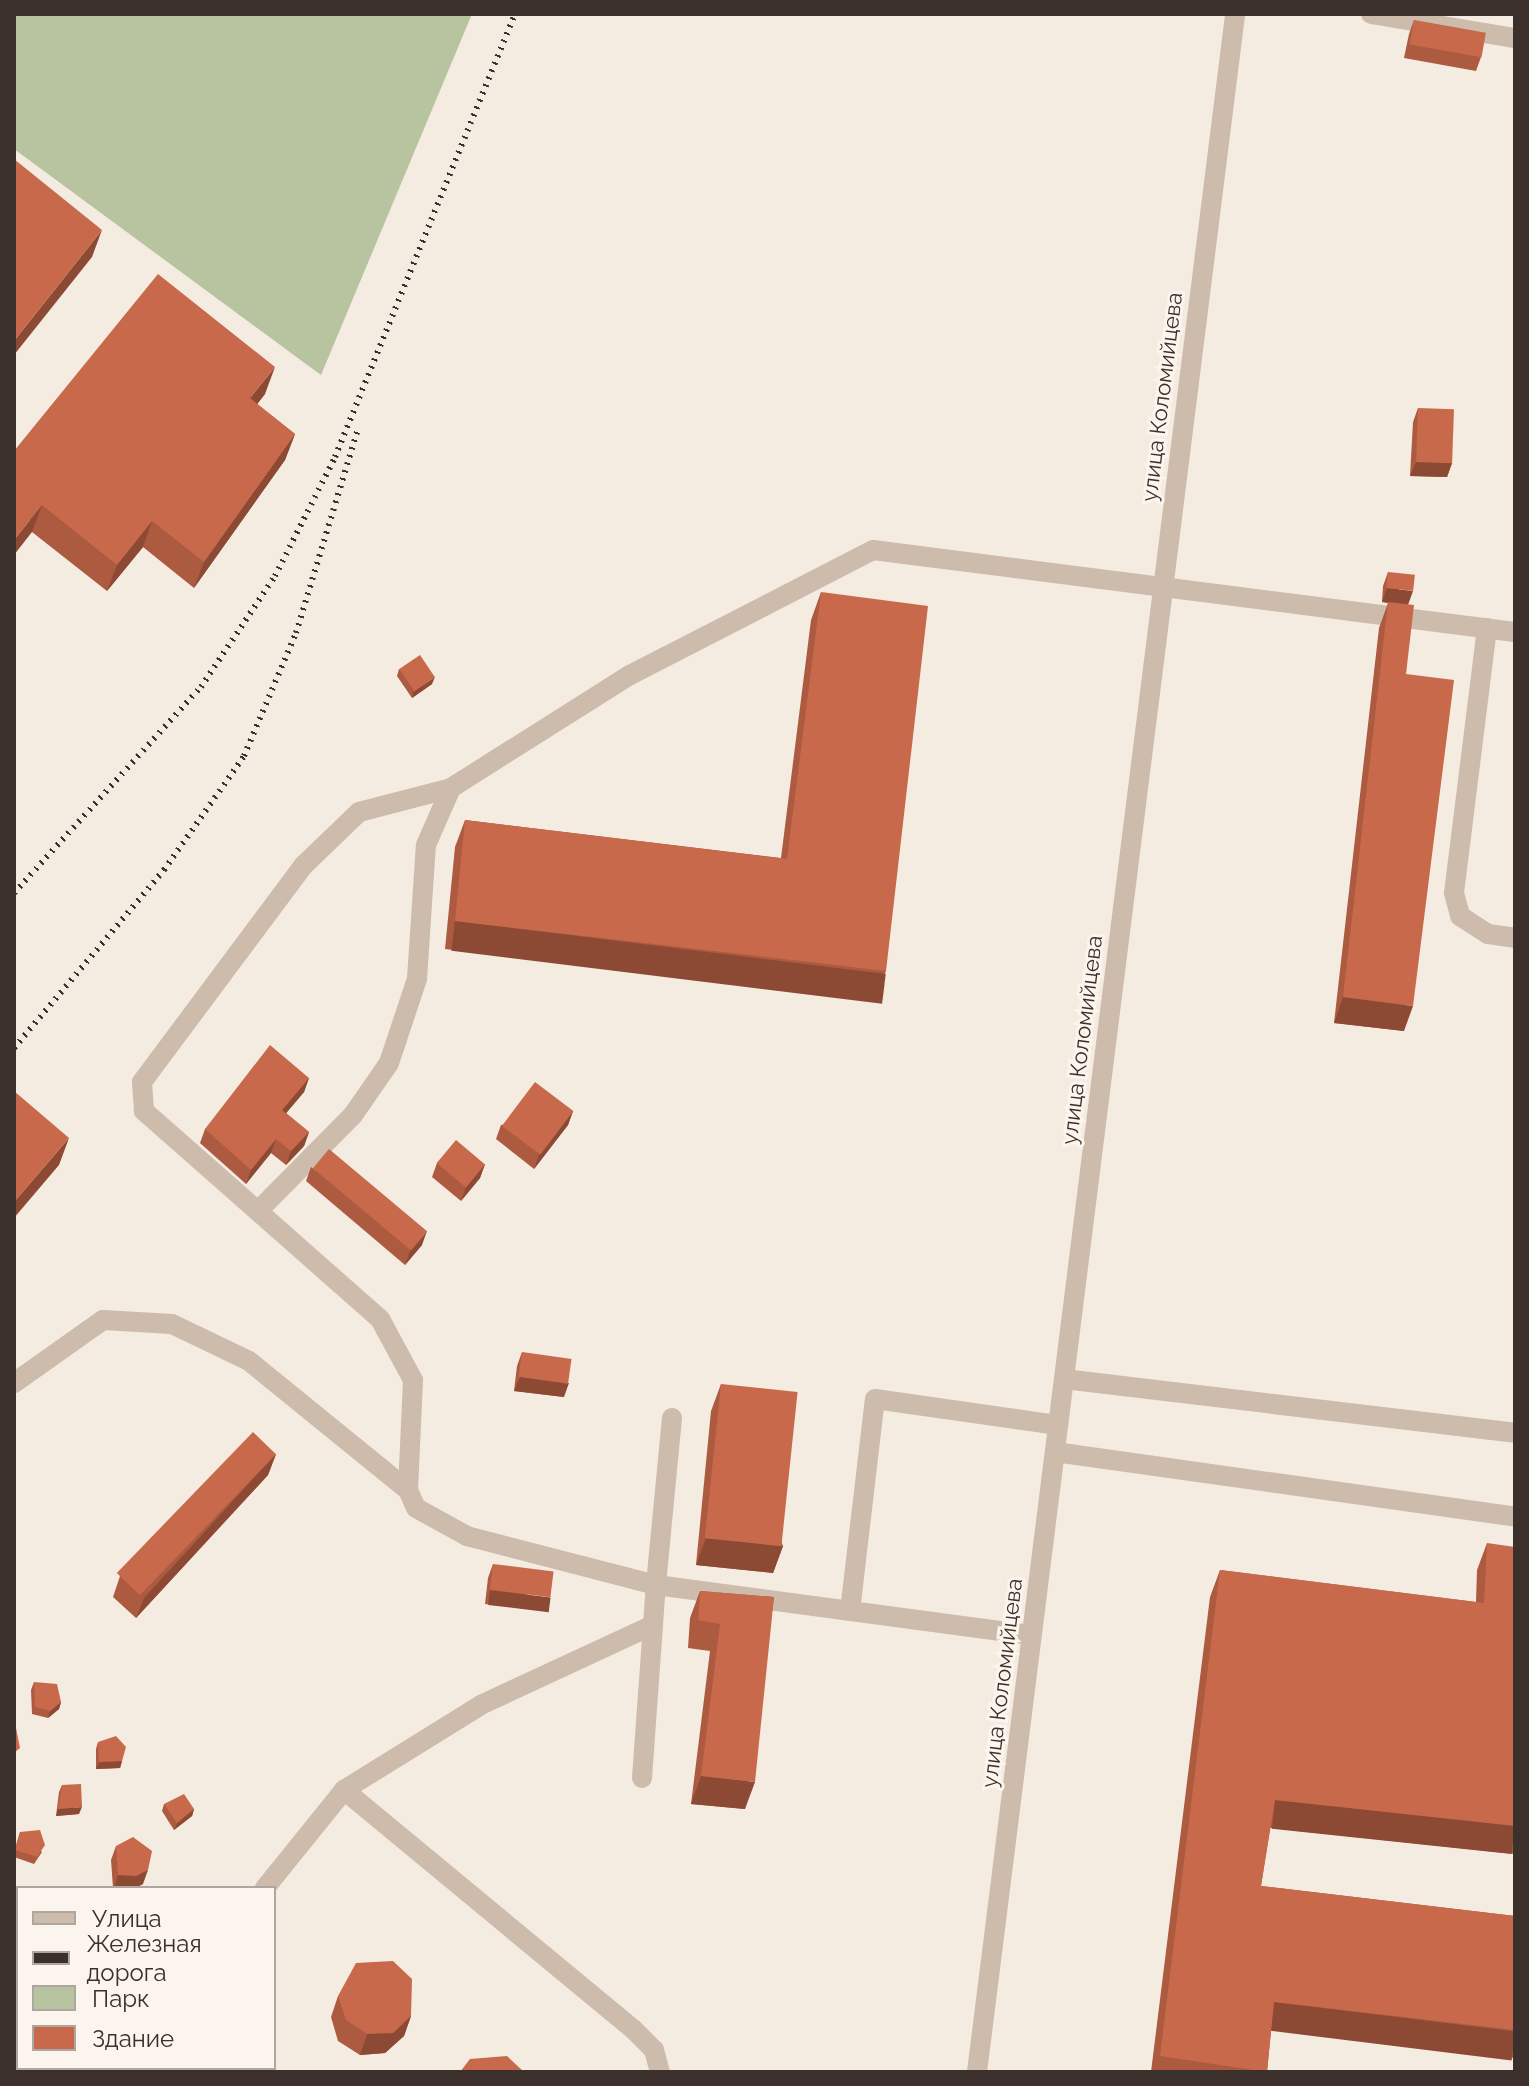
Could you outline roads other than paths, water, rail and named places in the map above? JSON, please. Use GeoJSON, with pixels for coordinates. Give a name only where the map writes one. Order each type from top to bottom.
{"type":"FeatureCollection","features":[{"type":"Feature","properties":{"kind":"street","name":"улица Коломийцева"},"geometry":{"type":"LineString","coordinates":[[977,2072],[1235,14]]}},
{"type":"Feature","properties":{"kind":"street"},"geometry":{"type":"LineString","coordinates":[[1371,14],[1515,38]]}},
{"type":"Feature","properties":{"kind":"street"},"geometry":{"type":"LineString","coordinates":[[1032,1635],[656,1585],[467,1536],[416,1508],[408,1490],[413,1380],[380,1319],[261,1208],[144,1111],[142,1082],[315,854],[359,812],[451,788],[630,675],[873,550],[1515,632]]}},
{"type":"Feature","properties":{"kind":"street"},"geometry":{"type":"LineString","coordinates":[[1487,628],[1454,893],[1460,916],[1488,934],[1515,938]]}},
{"type":"Feature","properties":{"kind":"street"},"geometry":{"type":"LineString","coordinates":[[261,1208],[353,1115],[389,1063],[417,979],[426,845],[451,788]]}},
{"type":"Feature","properties":{"kind":"street"},"geometry":{"type":"LineString","coordinates":[[14,1383],[103,1320],[172,1324],[249,1361],[408,1490]]}},
{"type":"Feature","properties":{"kind":"street"},"geometry":{"type":"LineString","coordinates":[[1064,1379],[1515,1433]]}},
{"type":"Feature","properties":{"kind":"street"},"geometry":{"type":"LineString","coordinates":[[850,1611],[875,1399],[1058,1425]]}},
{"type":"Feature","properties":{"kind":"street"},"geometry":{"type":"LineString","coordinates":[[642,1778],[672,1418]]}},
{"type":"Feature","properties":{"kind":"street"},"geometry":{"type":"LineString","coordinates":[[1055,1452],[1515,1517]]}},
{"type":"Feature","properties":{"kind":"street"},"geometry":{"type":"LineString","coordinates":[[267,1886],[344,1790],[481,1705],[653,1625]]}},
{"type":"Feature","properties":{"kind":"street"},"geometry":{"type":"LineString","coordinates":[[344,1790],[633,2029],[654,2050],[660,2072]]}},
{"type":"Feature","properties":{"kind":"railway"},"geometry":{"type":"LineString","coordinates":[[14,893],[201,687],[275,576],[335,457],[515,14]]}},
{"type":"Feature","properties":{"kind":"railway"},"geometry":{"type":"LineString","coordinates":[[14,1048],[164,870],[244,756],[296,633],[358,429]]}}]}
